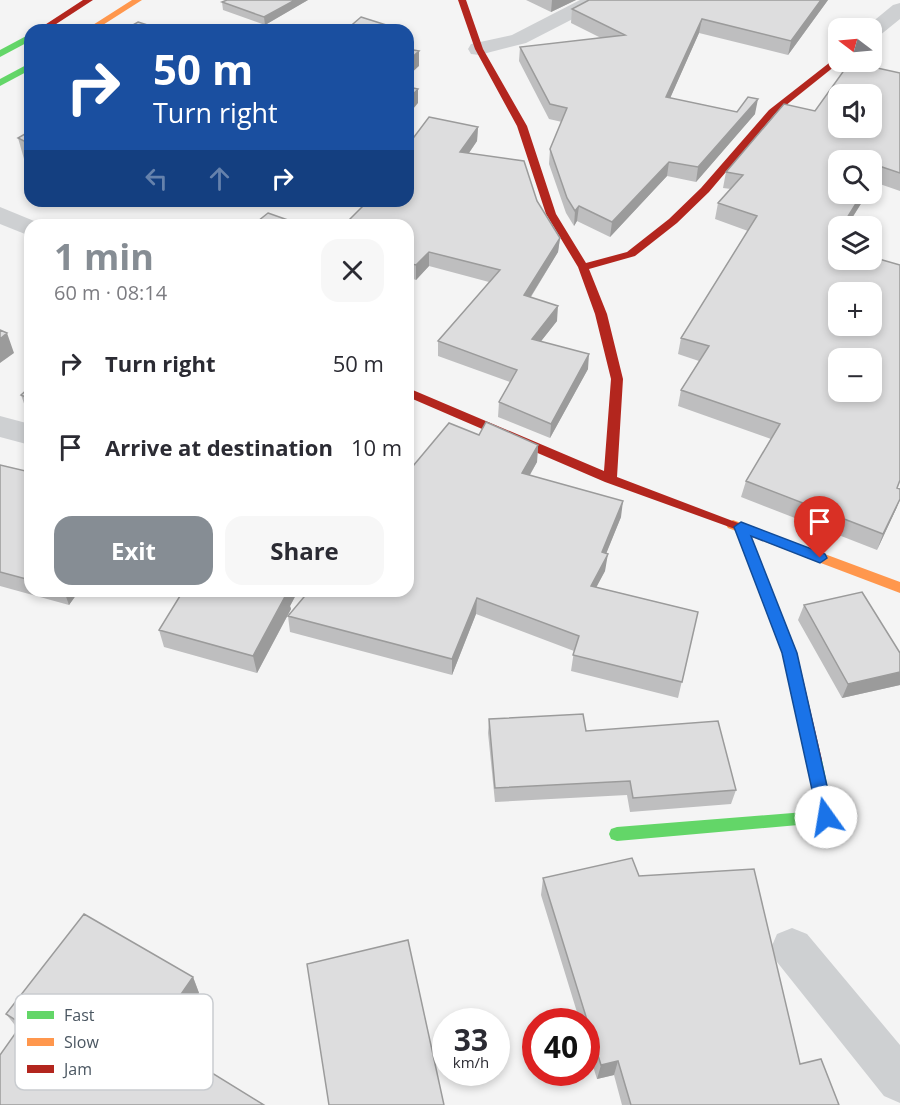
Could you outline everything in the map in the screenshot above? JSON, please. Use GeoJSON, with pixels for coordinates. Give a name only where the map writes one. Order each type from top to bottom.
{"type":"FeatureCollection","features":[{"type":"Feature","properties":{"kind":"street"},"geometry":{"type":"LineString","coordinates":[[50,24],[88,0]]}},
{"type":"Feature","properties":{"kind":"street"},"geometry":{"type":"LineString","coordinates":[[99,24],[138,0]]}},
{"type":"Feature","properties":{"kind":"street"},"geometry":{"type":"LineString","coordinates":[[462,0],[479,49],[522,126],[551,214],[583,267],[602,314],[616,380],[610,479]]}},
{"type":"Feature","properties":{"kind":"street"},"geometry":{"type":"LineString","coordinates":[[479,49],[519,39],[595,0]]}},
{"type":"Feature","properties":{"kind":"street"},"geometry":{"type":"LineString","coordinates":[[882,24],[900,9]]}},
{"type":"Feature","properties":{"kind":"street"},"geometry":{"type":"LineString","coordinates":[[0,54],[24,40]]}},
{"type":"Feature","properties":{"kind":"street"},"geometry":{"type":"LineString","coordinates":[[583,267],[631,254],[673,221],[705,190],[772,112],[828,67]]}},
{"type":"Feature","properties":{"kind":"street"},"geometry":{"type":"LineString","coordinates":[[0,83],[24,69]]}},
{"type":"Feature","properties":{"kind":"street"},"geometry":{"type":"LineString","coordinates":[[0,215],[24,225]]}},
{"type":"Feature","properties":{"kind":"street"},"geometry":{"type":"LineString","coordinates":[[414,395],[610,479],[900,588]]}},
{"type":"Feature","properties":{"kind":"street"},"geometry":{"type":"LineString","coordinates":[[0,426],[24,433]]}},
{"type":"Feature","properties":{"kind":"street"},"geometry":{"type":"LineString","coordinates":[[616,834],[826,817],[790,653],[741,527]]}},
{"type":"Feature","properties":{"kind":"street"},"geometry":{"type":"LineString","coordinates":[[792,948],[900,1080]]}},
{"type":"Feature","properties":{"kind":"building"},"geometry":{"type":"Polygon","coordinates":[[[227,0],[295,0],[264,17],[222,2],[227,0]]]}},
{"type":"Feature","properties":{"kind":"building"},"geometry":{"type":"Polygon","coordinates":[[[589,0],[821,0],[791,41],[702,19],[666,97],[737,112],[748,97],[758,99],[698,167],[669,162],[612,222],[579,206],[575,211],[567,198],[550,149],[567,108],[550,104],[520,47],[625,35],[572,9],[589,0]]]}},
{"type":"Feature","properties":{"kind":"building"},"geometry":{"type":"Polygon","coordinates":[[[361,17],[383,24],[353,24],[361,17]]]}},
{"type":"Feature","properties":{"kind":"building"},"geometry":{"type":"Polygon","coordinates":[[[882,69],[900,73],[900,173],[882,167],[882,150],[828,150],[828,204],[856,204],[848,216],[828,216],[828,270],[882,270],[882,260],[900,265],[900,480],[897,488],[900,489],[900,499],[883,534],[746,481],[780,424],[681,390],[709,346],[681,338],[757,216],[718,203],[743,175],[726,172],[784,104],[815,111],[828,93],[828,138],[882,138],[882,84],[834,84],[843,72],[882,72],[882,69]]]}},
{"type":"Feature","properties":{"kind":"building"},"geometry":{"type":"Polygon","coordinates":[[[429,117],[478,127],[460,152],[524,161],[537,201],[560,238],[524,295],[558,306],[532,339],[589,354],[551,424],[499,402],[517,370],[438,341],[500,270],[429,252],[414,264],[414,219],[350,219],[362,207],[414,207],[414,137],[429,117]]]}},
{"type":"Feature","properties":{"kind":"building"},"geometry":{"type":"Polygon","coordinates":[[[268,213],[285,219],[260,219],[268,213]]]}},
{"type":"Feature","properties":{"kind":"building"},"geometry":{"type":"Polygon","coordinates":[[[0,330],[7,333],[0,339],[0,330]]]}},
{"type":"Feature","properties":{"kind":"building"},"geometry":{"type":"Polygon","coordinates":[[[486,422],[538,445],[522,473],[623,501],[602,552],[608,554],[591,586],[698,612],[682,682],[573,655],[579,636],[477,598],[452,659],[288,616],[304,597],[414,597],[414,465],[449,423],[479,435],[486,422]]]}},
{"type":"Feature","properties":{"kind":"building"},"geometry":{"type":"Polygon","coordinates":[[[0,465],[24,471],[24,578],[0,572],[0,465]]]}},
{"type":"Feature","properties":{"kind":"building"},"geometry":{"type":"Polygon","coordinates":[[[862,592],[900,653],[900,672],[848,684],[804,605],[862,592]]]}},
{"type":"Feature","properties":{"kind":"building"},"geometry":{"type":"Polygon","coordinates":[[[179,597],[285,597],[253,656],[159,630],[179,597]]]}},
{"type":"Feature","properties":{"kind":"building"},"geometry":{"type":"Polygon","coordinates":[[[583,714],[586,731],[718,721],[736,790],[633,798],[630,781],[495,788],[489,719],[583,714]]]}},
{"type":"Feature","properties":{"kind":"building"},"geometry":{"type":"Polygon","coordinates":[[[632,858],[639,876],[754,869],[800,1064],[821,1059],[839,1105],[631,1105],[618,1061],[601,1065],[600,1008],[583,1008],[543,878],[632,858]]]}},
{"type":"Feature","properties":{"kind":"building"},"geometry":{"type":"Polygon","coordinates":[[[84,914],[193,977],[181,994],[22,994],[84,914]]]}},
{"type":"Feature","properties":{"kind":"building"},"geometry":{"type":"Polygon","coordinates":[[[408,940],[432,1050],[432,1086],[440,1086],[444,1105],[329,1105],[307,964],[408,940]]]}},
{"type":"Feature","properties":{"kind":"building"},"geometry":{"type":"Polygon","coordinates":[[[15,1002],[15,1020],[6,1014],[15,1002]]]}},
{"type":"Feature","properties":{"kind":"building"},"geometry":{"type":"Polygon","coordinates":[[[15,1034],[15,1090],[213,1090],[213,1074],[264,1105],[0,1105],[0,1055],[15,1034]]]}},
{"type":"Feature","properties":{"kind":"traffic: fast"},"geometry":{"type":"LineString","coordinates":[[0,54],[24,40]]}},
{"type":"Feature","properties":{"kind":"traffic: fast"},"geometry":{"type":"LineString","coordinates":[[0,83],[24,69]]}},
{"type":"Feature","properties":{"kind":"traffic: fast"},"geometry":{"type":"LineString","coordinates":[[617,834],[826,817],[814,760]]}},
{"type":"Feature","properties":{"kind":"traffic: slow"},"geometry":{"type":"LineString","coordinates":[[99,24],[138,0]]}},
{"type":"Feature","properties":{"kind":"traffic: slow"},"geometry":{"type":"LineString","coordinates":[[733,525],[900,588]]}},
{"type":"Feature","properties":{"kind":"traffic: jam"},"geometry":{"type":"LineString","coordinates":[[51,24],[89,0]]}},
{"type":"Feature","properties":{"kind":"traffic: jam"},"geometry":{"type":"LineString","coordinates":[[462,0],[479,49],[522,126],[551,214],[583,267],[601,314],[617,379],[610,479]]}},
{"type":"Feature","properties":{"kind":"traffic: jam"},"geometry":{"type":"LineString","coordinates":[[583,267],[631,254],[673,221],[705,190],[772,112],[828,67]]}},
{"type":"Feature","properties":{"kind":"traffic: jam"},"geometry":{"type":"LineString","coordinates":[[414,395],[610,479],[733,525]]}},
{"type":"Feature","properties":{"kind":"traffic: jam"},"geometry":{"type":"LineString","coordinates":[[741,527],[790,653],[814,760]]}},
{"type":"Feature","properties":{"kind":"route"},"geometry":{"type":"LineString","coordinates":[[820,558],[741,527],[790,653],[826,817]]}}]}
